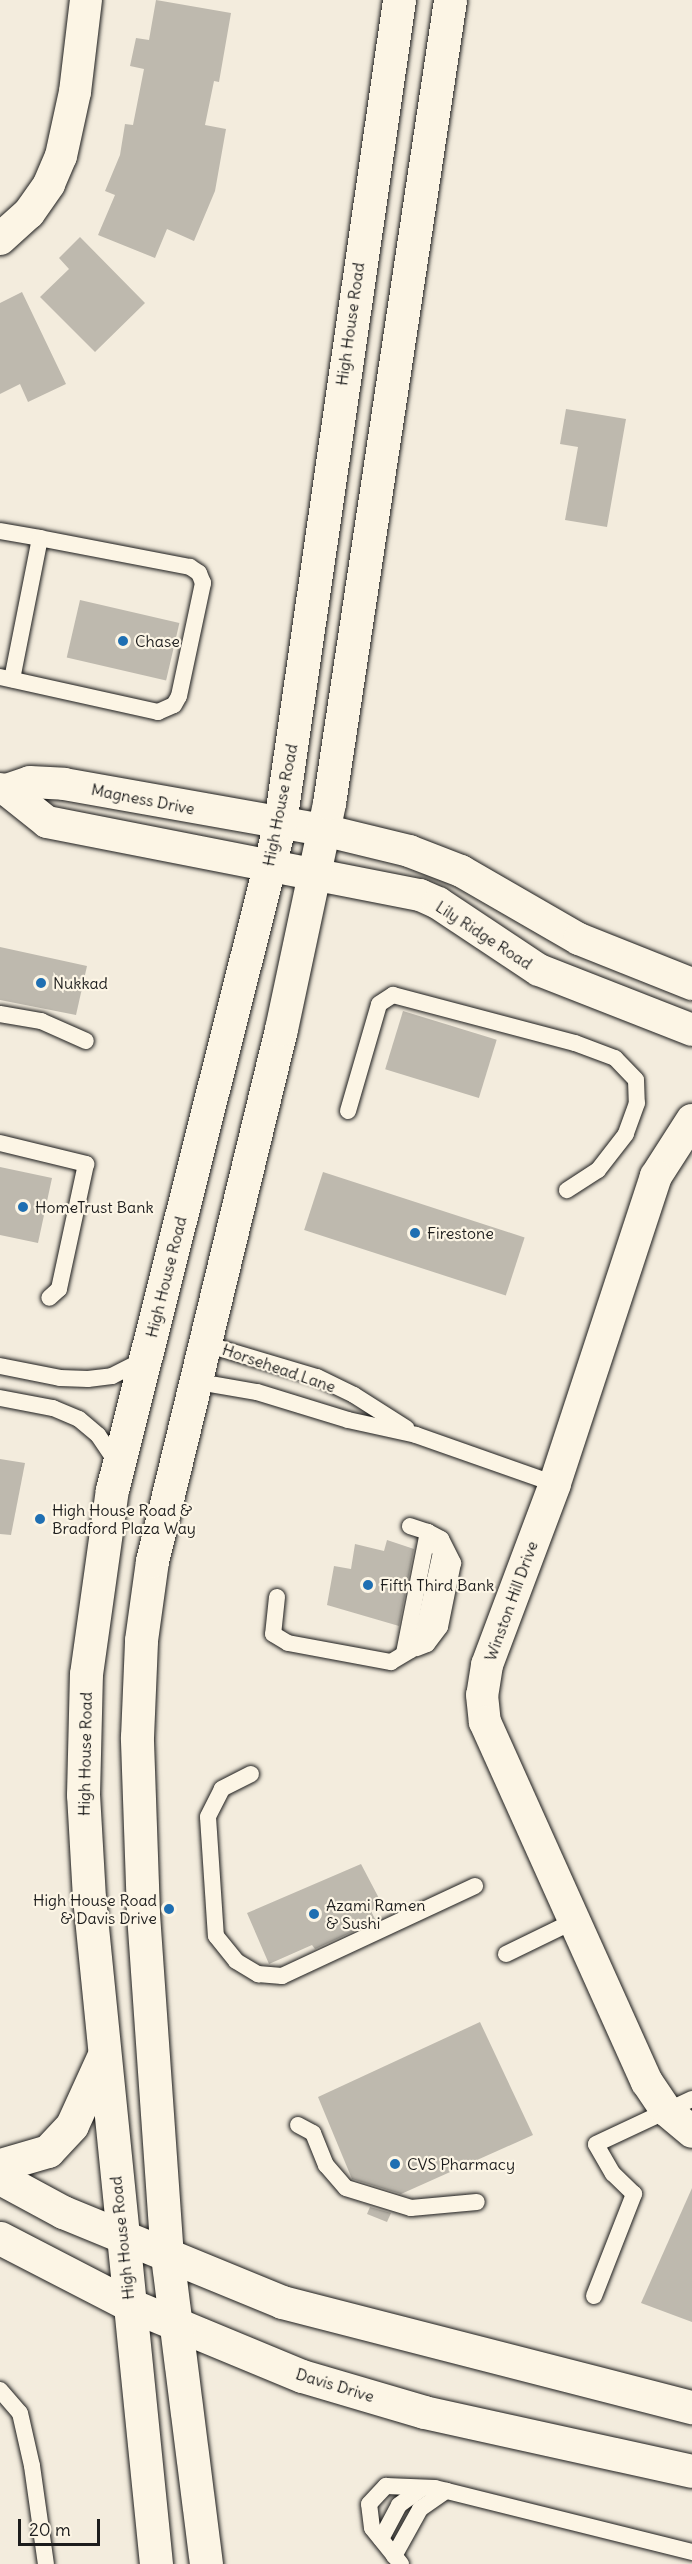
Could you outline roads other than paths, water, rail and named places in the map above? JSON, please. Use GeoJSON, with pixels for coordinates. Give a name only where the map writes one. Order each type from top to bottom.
{"type":"FeatureCollection","features":[{"type":"Feature","properties":{"kind":"main road","name":"High House Road"},"geometry":{"type":"LineString","coordinates":[[156,2564],[88,1898],[83,1732],[102,1549],[145,1360],[280,823],[399,0]]}},
{"type":"Feature","properties":{"kind":"main road"},"geometry":{"type":"LineString","coordinates":[[206,2564],[167,2257],[138,1847],[137,1737],[141,1640],[152,1561],[202,1343],[281,1029],[323,830],[450,0]]}},
{"type":"Feature","properties":{"kind":"main road"},"geometry":{"type":"LineString","coordinates":[[0,2166],[48,2151],[72,2125],[104,2056]]}},
{"type":"Feature","properties":{"kind":"main road"},"geometry":{"type":"LineString","coordinates":[[0,2178],[63,2212],[121,2235],[167,2257],[282,2302],[692,2407]]}},
{"type":"Feature","properties":{"kind":"main road","name":"Davis Drive"},"geometry":{"type":"LineString","coordinates":[[0,2238],[128,2304],[302,2376],[424,2412],[692,2471]]}},
{"type":"Feature","properties":{"kind":"street"},"geometry":{"type":"LineString","coordinates":[[0,239],[29,213],[49,184],[61,156],[75,92],[86,0]]}},
{"type":"Feature","properties":{"kind":"street","name":"Magness Drive"},"geometry":{"type":"LineString","coordinates":[[4,790],[30,782],[64,784],[280,823]]}},
{"type":"Feature","properties":{"kind":"street","name":"Magness Drive"},"geometry":{"type":"LineString","coordinates":[[4,790],[46,822],[269,864]]}},
{"type":"Feature","properties":{"kind":"street"},"geometry":{"type":"LineString","coordinates":[[280,823],[323,830],[437,860],[558,929],[692,984]]}},
{"type":"Feature","properties":{"kind":"street","name":"Lily Ridge Road"},"geometry":{"type":"LineString","coordinates":[[269,864],[420,895],[438,903],[538,970],[692,1030]]}},
{"type":"Feature","properties":{"kind":"street","name":"Winston Hill Drive"},"geometry":{"type":"LineString","coordinates":[[692,1120],[656,1176],[555,1484],[487,1665],[482,1695],[486,1722],[647,2082],[679,2105],[692,2132]]}},
{"type":"Feature","properties":{"kind":"lane"},"geometry":{"type":"LineString","coordinates":[[0,531],[40,538],[190,567],[199,573],[203,583],[179,696],[166,709],[158,712],[6,678],[40,538]]}},
{"type":"Feature","properties":{"kind":"lane"},"geometry":{"type":"LineString","coordinates":[[348,1111],[379,1004],[393,995],[575,1043],[615,1058],[636,1080],[637,1103],[626,1134],[598,1170],[567,1190]]}},
{"type":"Feature","properties":{"kind":"lane"},"geometry":{"type":"LineString","coordinates":[[0,1014],[41,1021],[86,1041]]}},
{"type":"Feature","properties":{"kind":"lane"},"geometry":{"type":"LineString","coordinates":[[0,1143],[86,1164],[59,1289],[49,1298]]}},
{"type":"Feature","properties":{"kind":"lane","name":"Horsehead Lane"},"geometry":{"type":"LineString","coordinates":[[202,1343],[317,1377],[354,1395],[417,1435]]}},
{"type":"Feature","properties":{"kind":"lane"},"geometry":{"type":"LineString","coordinates":[[0,1366],[60,1378],[88,1379],[112,1376],[145,1360]]}},
{"type":"Feature","properties":{"kind":"lane","name":"Horsehead Lane"},"geometry":{"type":"LineString","coordinates":[[193,1381],[257,1392],[348,1420],[417,1435],[555,1484]]}},
{"type":"Feature","properties":{"kind":"lane"},"geometry":{"type":"LineString","coordinates":[[0,1398],[53,1408],[79,1419],[98,1435],[120,1467]]}},
{"type":"Feature","properties":{"kind":"lane"},"geometry":{"type":"LineString","coordinates":[[277,1597],[273,1634],[288,1643],[391,1662],[427,1644],[440,1627],[453,1563],[441,1539],[410,1526]]}},
{"type":"Feature","properties":{"kind":"lane"},"geometry":{"type":"LineString","coordinates":[[407,1652],[428,1532]]}},
{"type":"Feature","properties":{"kind":"lane"},"geometry":{"type":"LineString","coordinates":[[251,1774],[222,1789],[214,1800],[208,1817],[209,1851],[216,1936],[236,1961],[258,1974],[282,1976],[475,1886]]}},
{"type":"Feature","properties":{"kind":"lane"},"geometry":{"type":"LineString","coordinates":[[506,1954],[574,1921]]}},
{"type":"Feature","properties":{"kind":"lane"},"geometry":{"type":"LineString","coordinates":[[594,2296],[634,2194],[613,2174],[596,2144],[679,2105]]}},
{"type":"Feature","properties":{"kind":"lane"},"geometry":{"type":"LineString","coordinates":[[298,2125],[313,2133],[326,2165],[346,2188],[411,2208],[477,2202]]}},
{"type":"Feature","properties":{"kind":"lane"},"geometry":{"type":"LineString","coordinates":[[0,2390],[20,2413],[32,2466],[46,2564]]}},
{"type":"Feature","properties":{"kind":"lane"},"geometry":{"type":"LineString","coordinates":[[446,2491],[420,2509],[398,2560],[372,2528],[369,2504],[386,2486],[446,2491],[692,2552]]}},
{"type":"Feature","properties":{"kind":"lane"},"geometry":{"type":"LineString","coordinates":[[381,2539],[399,2505],[422,2488]]}},
{"type":"Feature","properties":{"kind":"place","name":"Chase"},"geometry":{"type":"Point","coordinates":[123,641]}},
{"type":"Feature","properties":{"kind":"place","name":"Nukkad"},"geometry":{"type":"Point","coordinates":[41,983]}},
{"type":"Feature","properties":{"kind":"place","name":"HomeTrust Bank"},"geometry":{"type":"Point","coordinates":[23,1207]}},
{"type":"Feature","properties":{"kind":"place","name":"Firestone"},"geometry":{"type":"Point","coordinates":[415,1233]}},
{"type":"Feature","properties":{"kind":"place","name":"High House Road & Bradford Plaza Way"},"geometry":{"type":"Point","coordinates":[40,1519]}},
{"type":"Feature","properties":{"kind":"place","name":"Fifth Third Bank"},"geometry":{"type":"Point","coordinates":[368,1585]}},
{"type":"Feature","properties":{"kind":"place","name":"High House Road & Davis Drive"},"geometry":{"type":"Point","coordinates":[169,1909]}},
{"type":"Feature","properties":{"kind":"place","name":"Azami Ramen & Sushi"},"geometry":{"type":"Point","coordinates":[314,1914]}},
{"type":"Feature","properties":{"kind":"place","name":"CVS Pharmacy"},"geometry":{"type":"Point","coordinates":[395,2164]}}]}
